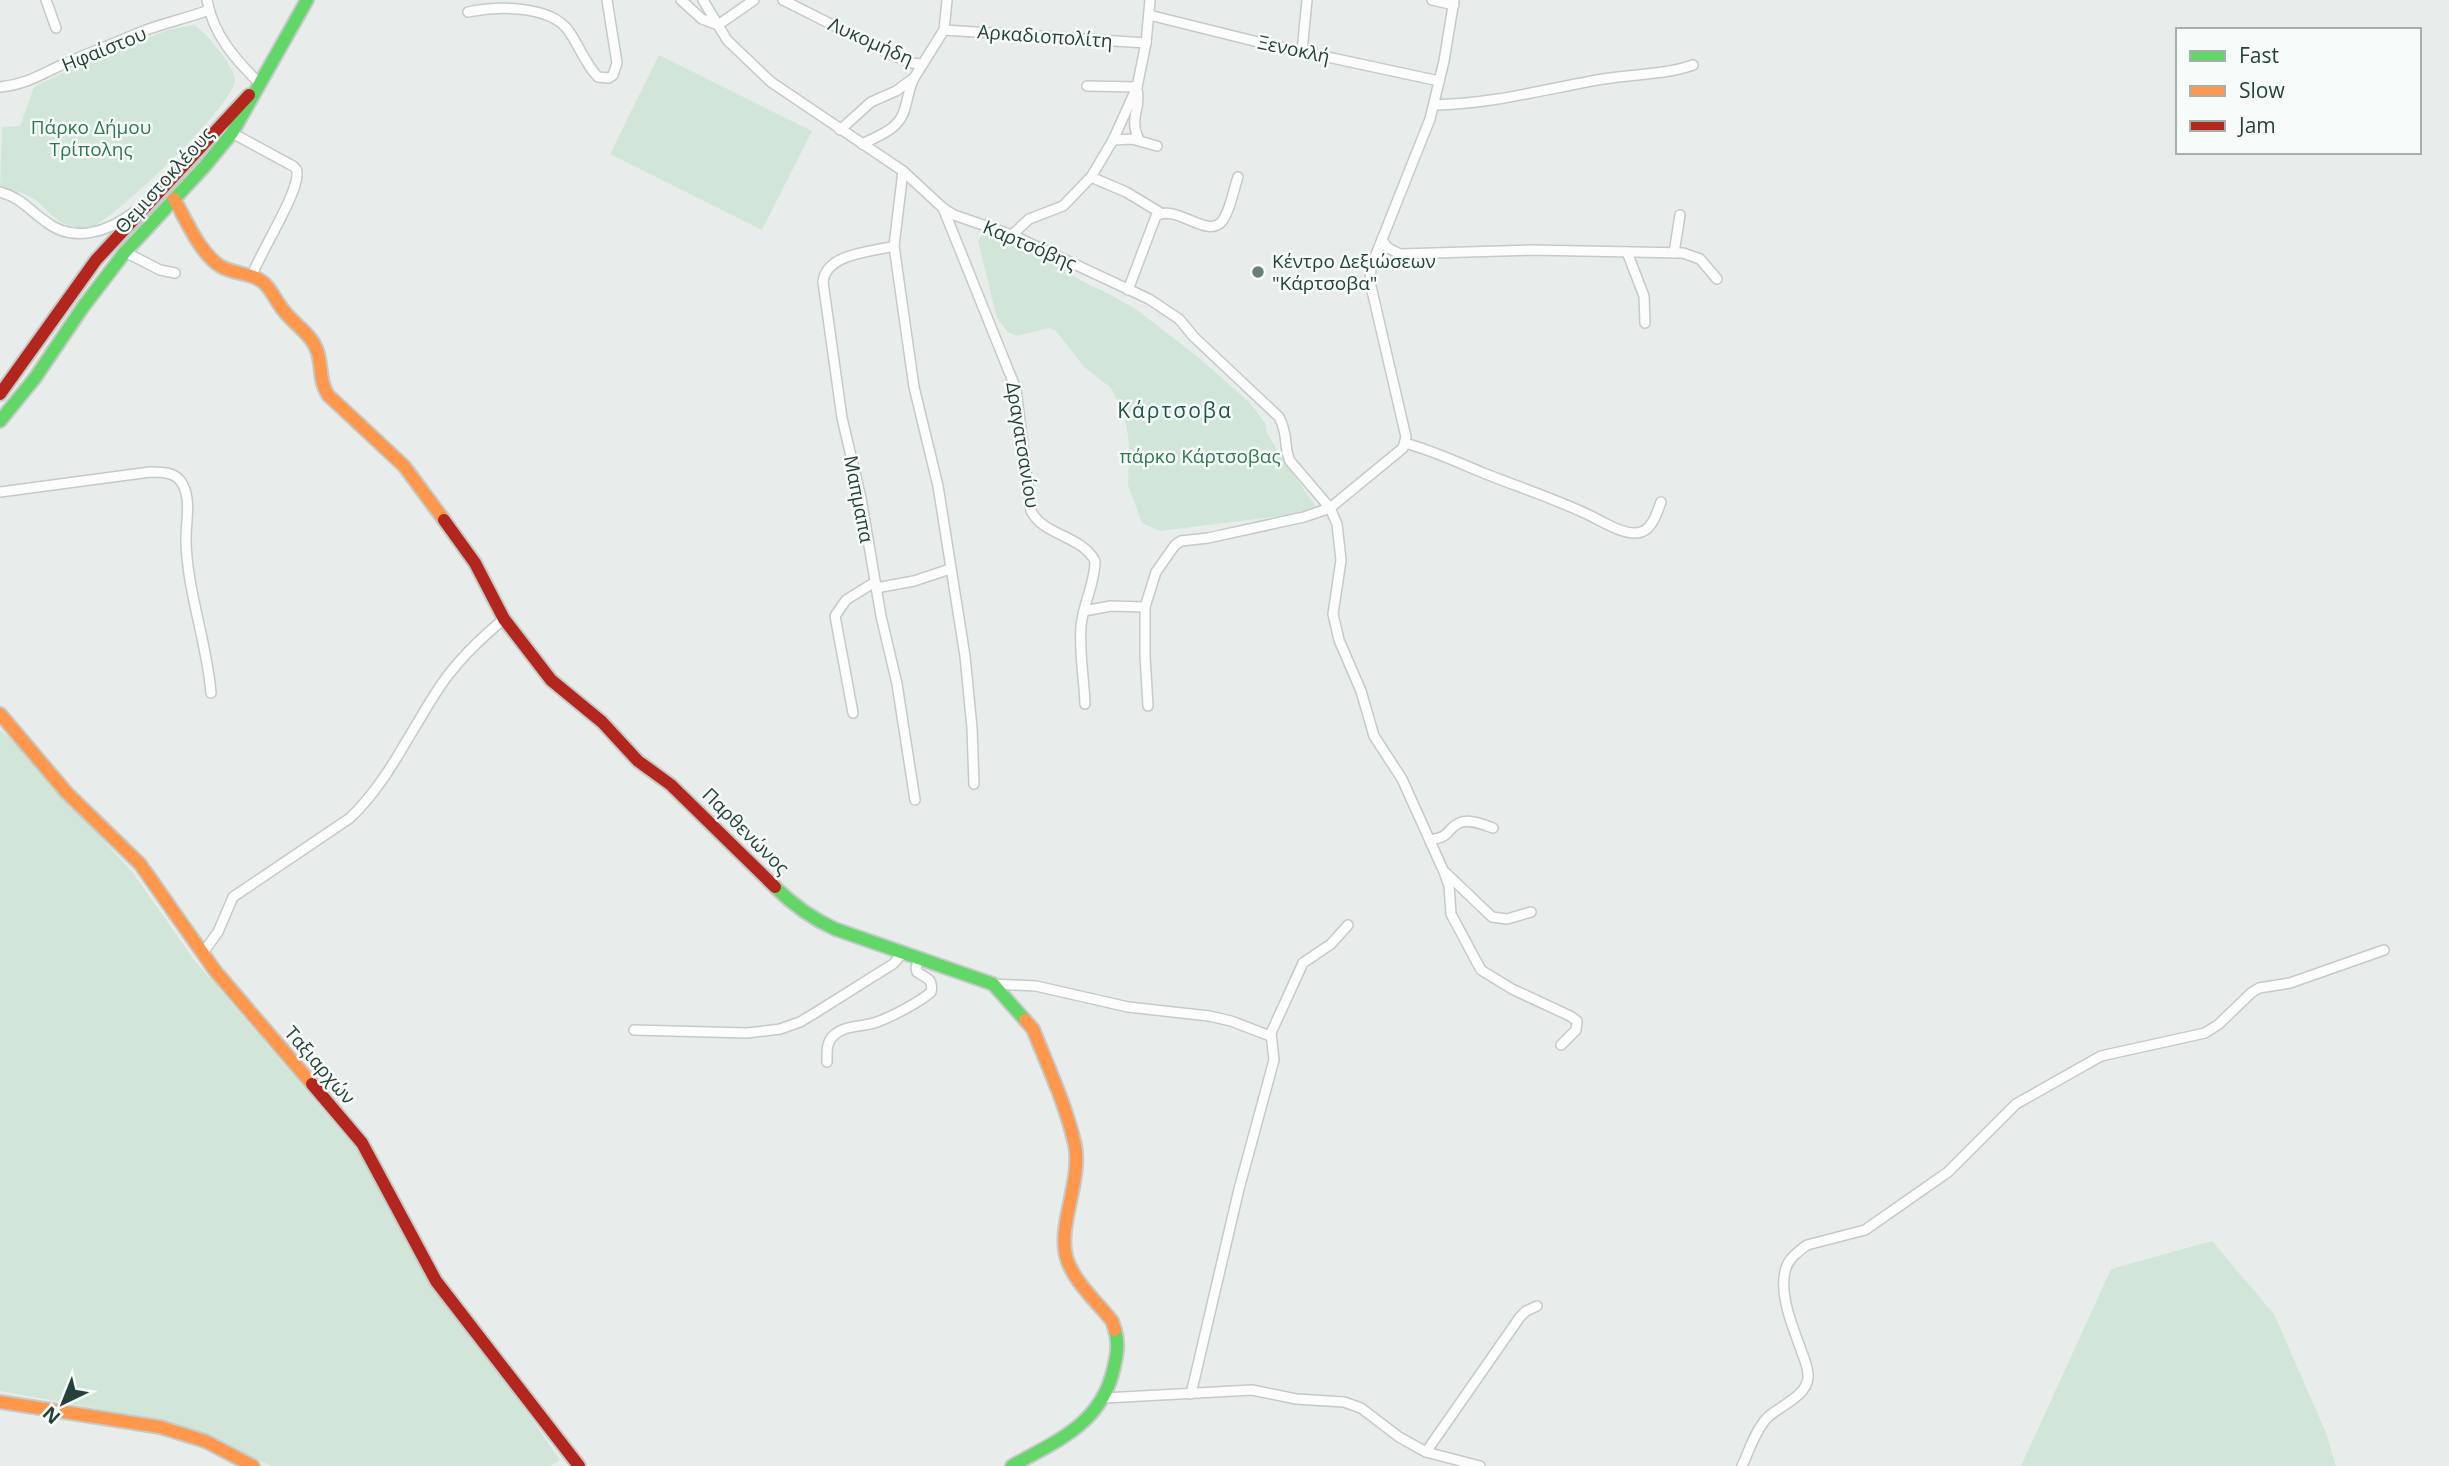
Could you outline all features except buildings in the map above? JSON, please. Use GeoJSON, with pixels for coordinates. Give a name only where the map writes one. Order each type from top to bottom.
{"type":"FeatureCollection","features":[{"type":"Feature","properties":{"kind":"street"},"geometry":{"type":"LineString","coordinates":[[46,0],[56,28]]}},
{"type":"Feature","properties":{"kind":"street"},"geometry":{"type":"LineString","coordinates":[[208,5],[216,29],[226,46],[260,84],[307,0]]}},
{"type":"Feature","properties":{"kind":"street"},"geometry":{"type":"LineString","coordinates":[[468,12],[488,8],[534,12],[552,17],[567,29],[592,71],[598,77],[609,78],[613,75],[617,63],[607,0]]}},
{"type":"Feature","properties":{"kind":"street"},"geometry":{"type":"LineString","coordinates":[[681,0],[702,19],[718,25],[754,0]]}},
{"type":"Feature","properties":{"kind":"street","name":"Καρτσόβης"},"geometry":{"type":"LineString","coordinates":[[703,0],[730,44],[771,82],[903,171],[943,208],[954,215],[1012,235],[1150,299],[1179,320],[1279,417],[1287,434],[1290,461],[1330,508]]}},
{"type":"Feature","properties":{"kind":"street","name":"Λυκομήδη"},"geometry":{"type":"LineString","coordinates":[[783,0],[892,55],[922,64]]}},
{"type":"Feature","properties":{"kind":"street"},"geometry":{"type":"LineString","coordinates":[[862,144],[897,125],[914,78],[944,30],[947,0]]}},
{"type":"Feature","properties":{"kind":"street"},"geometry":{"type":"LineString","coordinates":[[1012,235],[1029,219],[1063,206],[1091,177],[1113,140],[1137,88],[1146,43],[1150,0]]}},
{"type":"Feature","properties":{"kind":"street"},"geometry":{"type":"LineString","coordinates":[[1302,51],[1307,0]]}},
{"type":"Feature","properties":{"kind":"street"},"geometry":{"type":"LineString","coordinates":[[1148,706],[1145,607],[1156,572],[1169,551],[1181,541],[1208,538],[1304,517],[1330,508],[1400,452],[1405,443],[1370,282],[1371,267],[1434,105],[1454,3],[1432,0]]}},
{"type":"Feature","properties":{"kind":"street","name":"Ηφαίστου"},"geometry":{"type":"LineString","coordinates":[[0,87],[36,79],[141,32],[179,22],[208,5]]}},
{"type":"Feature","properties":{"kind":"street","name":"Ξενοκλή"},"geometry":{"type":"LineString","coordinates":[[1149,15],[1439,81]]}},
{"type":"Feature","properties":{"kind":"street","name":"Αρκαδιοπολίτη"},"geometry":{"type":"LineString","coordinates":[[944,30],[1146,43]]}},
{"type":"Feature","properties":{"kind":"street"},"geometry":{"type":"LineString","coordinates":[[1434,105],[1525,96],[1574,84],[1680,70],[1693,65]]}},
{"type":"Feature","properties":{"kind":"street"},"geometry":{"type":"LineString","coordinates":[[839,130],[871,102],[896,91],[914,78]]}},
{"type":"Feature","properties":{"kind":"street","name":"Θεμιστοκλέους"},"geometry":{"type":"LineString","coordinates":[[0,421],[35,378],[83,307],[125,253],[232,133],[260,84]]}},
{"type":"Feature","properties":{"kind":"street","name":"Θεμιστοκλέους"},"geometry":{"type":"LineString","coordinates":[[0,394],[96,260],[260,84]]}},
{"type":"Feature","properties":{"kind":"street"},"geometry":{"type":"LineString","coordinates":[[1087,86],[1137,88]]}},
{"type":"Feature","properties":{"kind":"street"},"geometry":{"type":"LineString","coordinates":[[1137,88],[1139,96],[1133,123],[1139,140]]}},
{"type":"Feature","properties":{"kind":"street"},"geometry":{"type":"LineString","coordinates":[[232,133],[297,170],[292,192],[251,275]]}},
{"type":"Feature","properties":{"kind":"street"},"geometry":{"type":"LineString","coordinates":[[1113,140],[1139,140],[1157,146]]}},
{"type":"Feature","properties":{"kind":"street"},"geometry":{"type":"LineString","coordinates":[[903,171],[894,246],[915,387],[938,485],[965,656],[974,784]]}},
{"type":"Feature","properties":{"kind":"street"},"geometry":{"type":"LineString","coordinates":[[1091,177],[1126,192],[1161,213]]}},
{"type":"Feature","properties":{"kind":"street"},"geometry":{"type":"LineString","coordinates":[[1128,290],[1156,216],[1167,212],[1203,225],[1216,226],[1228,211],[1238,177]]}},
{"type":"Feature","properties":{"kind":"street"},"geometry":{"type":"LineString","coordinates":[[0,192],[20,200],[51,226],[74,234],[86,234],[109,227],[151,199]]}},
{"type":"Feature","properties":{"kind":"street","name":"Παρθενώνος"},"geometry":{"type":"LineString","coordinates":[[174,199],[216,263],[229,270],[251,275],[267,286],[285,315],[316,346],[322,385],[328,395],[414,477],[475,564],[504,618],[554,684],[602,722],[638,761],[671,785],[793,905],[826,926],[993,984],[1025,1017],[1038,1037],[1072,1133],[1076,1155],[1065,1242],[1066,1256],[1074,1274],[1107,1313],[1115,1328],[1117,1358],[1105,1398],[1085,1422],[1012,1466]]}},
{"type":"Feature","properties":{"kind":"street","name":"Δραγατσανίου"},"geometry":{"type":"LineString","coordinates":[[943,208],[1016,389],[1031,511],[1042,526],[1081,546],[1096,561],[1094,579],[1084,611],[1081,649],[1085,704]]}},
{"type":"Feature","properties":{"kind":"street"},"geometry":{"type":"LineString","coordinates":[[1674,253],[1681,215]]}},
{"type":"Feature","properties":{"kind":"street"},"geometry":{"type":"LineString","coordinates":[[1382,240],[1388,248],[1400,254],[1531,250],[1683,253],[1700,259],[1717,279]]}},
{"type":"Feature","properties":{"kind":"street","name":"Μαπμαπα"},"geometry":{"type":"LineString","coordinates":[[894,246],[838,261],[825,272],[823,282],[842,418],[861,498],[897,684],[915,800]]}},
{"type":"Feature","properties":{"kind":"street"},"geometry":{"type":"LineString","coordinates":[[1627,252],[1644,296],[1646,323]]}},
{"type":"Feature","properties":{"kind":"street"},"geometry":{"type":"LineString","coordinates":[[125,253],[160,270],[175,273]]}},
{"type":"Feature","properties":{"kind":"street"},"geometry":{"type":"LineString","coordinates":[[1405,443],[1444,455],[1632,533],[1643,532],[1648,528],[1661,502]]}},
{"type":"Feature","properties":{"kind":"street"},"geometry":{"type":"LineString","coordinates":[[0,492],[150,472],[164,472],[179,479],[185,487],[186,545],[208,662],[211,693]]}},
{"type":"Feature","properties":{"kind":"street"},"geometry":{"type":"LineString","coordinates":[[1330,508],[1337,524],[1340,548],[1339,584],[1333,614],[1339,640],[1361,691],[1374,736],[1402,779],[1430,840],[1449,886],[1451,914],[1481,970],[1577,1021],[1576,1030],[1561,1045]]}},
{"type":"Feature","properties":{"kind":"street"},"geometry":{"type":"LineString","coordinates":[[853,713],[835,616],[842,605],[854,594],[876,585],[914,581],[950,569]]}},
{"type":"Feature","properties":{"kind":"street"},"geometry":{"type":"LineString","coordinates":[[1084,611],[1111,606],[1145,607]]}},
{"type":"Feature","properties":{"kind":"street"},"geometry":{"type":"LineString","coordinates":[[202,954],[218,932],[233,897],[350,818],[364,804],[385,776],[443,682],[458,663],[504,618]]}},
{"type":"Feature","properties":{"kind":"street","name":"Ταξιαρχών"},"geometry":{"type":"LineString","coordinates":[[0,714],[67,793],[140,863],[202,954],[368,1152],[436,1281],[579,1466]]}},
{"type":"Feature","properties":{"kind":"street"},"geometry":{"type":"LineString","coordinates":[[1430,840],[1447,836],[1456,825],[1465,822],[1493,828]]}},
{"type":"Feature","properties":{"kind":"street"},"geometry":{"type":"LineString","coordinates":[[1444,872],[1492,917],[1507,919],[1531,912]]}},
{"type":"Feature","properties":{"kind":"street"},"geometry":{"type":"LineString","coordinates":[[1191,1394],[1242,1177],[1274,1060],[1270,1036],[1303,963],[1331,944],[1348,925]]}},
{"type":"Feature","properties":{"kind":"street"},"geometry":{"type":"LineString","coordinates":[[1742,1466],[1763,1423],[1796,1396],[1807,1382],[1807,1368],[1794,1332],[1784,1282],[1786,1268],[1791,1258],[1799,1251],[1807,1245],[1865,1230],[1948,1172],[2016,1104],[2088,1062],[2101,1056],[2205,1033],[2259,988],[2304,978],[2384,950]]}},
{"type":"Feature","properties":{"kind":"street"},"geometry":{"type":"LineString","coordinates":[[634,1030],[747,1033],[780,1029],[815,1013],[893,964],[903,953]]}},
{"type":"Feature","properties":{"kind":"street"},"geometry":{"type":"LineString","coordinates":[[827,1062],[827,1050],[834,1035],[846,1029],[876,1022],[916,1003],[931,992],[932,985],[927,976],[917,972],[919,958]]}},
{"type":"Feature","properties":{"kind":"street"},"geometry":{"type":"LineString","coordinates":[[993,984],[1036,986],[1128,1007],[1209,1016],[1270,1036]]}},
{"type":"Feature","properties":{"kind":"street"},"geometry":{"type":"LineString","coordinates":[[1426,1452],[1520,1317],[1537,1306]]}},
{"type":"Feature","properties":{"kind":"street"},"geometry":{"type":"LineString","coordinates":[[1105,1398],[1252,1390],[1296,1399],[1354,1404],[1399,1437],[1426,1452],[1480,1466]]}},
{"type":"Feature","properties":{"kind":"street"},"geometry":{"type":"LineString","coordinates":[[0,1402],[160,1427],[205,1441],[253,1466]]}},
{"type":"Feature","properties":{"kind":"green space","name":"Πάρκο Δήμου Τρίπολης"},"geometry":{"type":"Polygon","coordinates":[[[194,25],[219,50],[234,74],[235,80],[230,93],[172,160],[123,205],[90,228],[82,229],[61,222],[27,195],[0,188],[2,127],[20,126],[34,87],[81,64],[168,30],[194,25]]]}},
{"type":"Feature","properties":{"kind":"green space"},"geometry":{"type":"Polygon","coordinates":[[[659,55],[812,131],[762,230],[610,154],[659,55]]]}},
{"type":"Feature","properties":{"kind":"green space","name":"πάρκο Κάρτσοβας"},"geometry":{"type":"Polygon","coordinates":[[[983,233],[1001,236],[1036,252],[1080,280],[1113,296],[1137,310],[1198,357],[1249,402],[1265,423],[1267,433],[1279,453],[1316,507],[1304,513],[1160,531],[1142,523],[1128,485],[1129,442],[1124,413],[1111,388],[1084,367],[1056,331],[1049,328],[1017,336],[1008,332],[997,318],[978,241],[983,233]]]}},
{"type":"Feature","properties":{"kind":"green space"},"geometry":{"type":"Polygon","coordinates":[[[0,730],[21,748],[133,873],[195,961],[354,1146],[436,1281],[560,1460],[551,1466],[271,1466],[203,1433],[171,1422],[0,1391],[0,730]]]}},
{"type":"Feature","properties":{"kind":"green space"},"geometry":{"type":"Polygon","coordinates":[[[2212,1241],[2274,1314],[2326,1433],[2336,1466],[2021,1466],[2111,1269],[2212,1241]]]}},
{"type":"Feature","properties":{"kind":"traffic: fast"},"geometry":{"type":"LineString","coordinates":[[0,421],[35,378],[83,307],[125,252],[232,133],[307,0]]}},
{"type":"Feature","properties":{"kind":"traffic: fast"},"geometry":{"type":"LineString","coordinates":[[775,887],[803,911],[835,929],[993,984],[1025,1020]]}},
{"type":"Feature","properties":{"kind":"traffic: fast"},"geometry":{"type":"LineString","coordinates":[[1012,1466],[1061,1438],[1089,1417],[1108,1387],[1115,1362],[1115,1330]]}},
{"type":"Feature","properties":{"kind":"traffic: slow"},"geometry":{"type":"LineString","coordinates":[[174,199],[200,244],[213,260],[225,269],[255,277],[268,287],[284,311],[313,343],[328,395],[404,466],[444,520]]}},
{"type":"Feature","properties":{"kind":"traffic: slow"},"geometry":{"type":"LineString","coordinates":[[0,714],[67,793],[140,864],[216,972],[312,1084]]}},
{"type":"Feature","properties":{"kind":"traffic: slow"},"geometry":{"type":"LineString","coordinates":[[1025,1020],[1033,1029],[1051,1072],[1075,1145],[1075,1172],[1065,1230],[1066,1256],[1074,1274],[1112,1321],[1115,1330]]}},
{"type":"Feature","properties":{"kind":"traffic: slow"},"geometry":{"type":"LineString","coordinates":[[0,1402],[160,1427],[205,1441],[253,1466]]}},
{"type":"Feature","properties":{"kind":"traffic: jam"},"geometry":{"type":"LineString","coordinates":[[0,394],[96,260],[249,95]]}},
{"type":"Feature","properties":{"kind":"traffic: jam"},"geometry":{"type":"LineString","coordinates":[[444,520],[475,563],[504,619],[551,680],[602,722],[638,761],[671,785],[775,887]]}},
{"type":"Feature","properties":{"kind":"traffic: jam"},"geometry":{"type":"LineString","coordinates":[[312,1084],[362,1143],[436,1281],[579,1466]]}},
{"type":"Feature","properties":{"kind":"place","name":"Κέντρο Δεξιώσεων \"Κάρτσοβα\""},"geometry":{"type":"Point","coordinates":[1258,272]}},
{"type":"Feature","properties":{"kind":"district","name":"Κάρτσοβα"},"geometry":{"type":"Point","coordinates":[1175,410]}}]}
